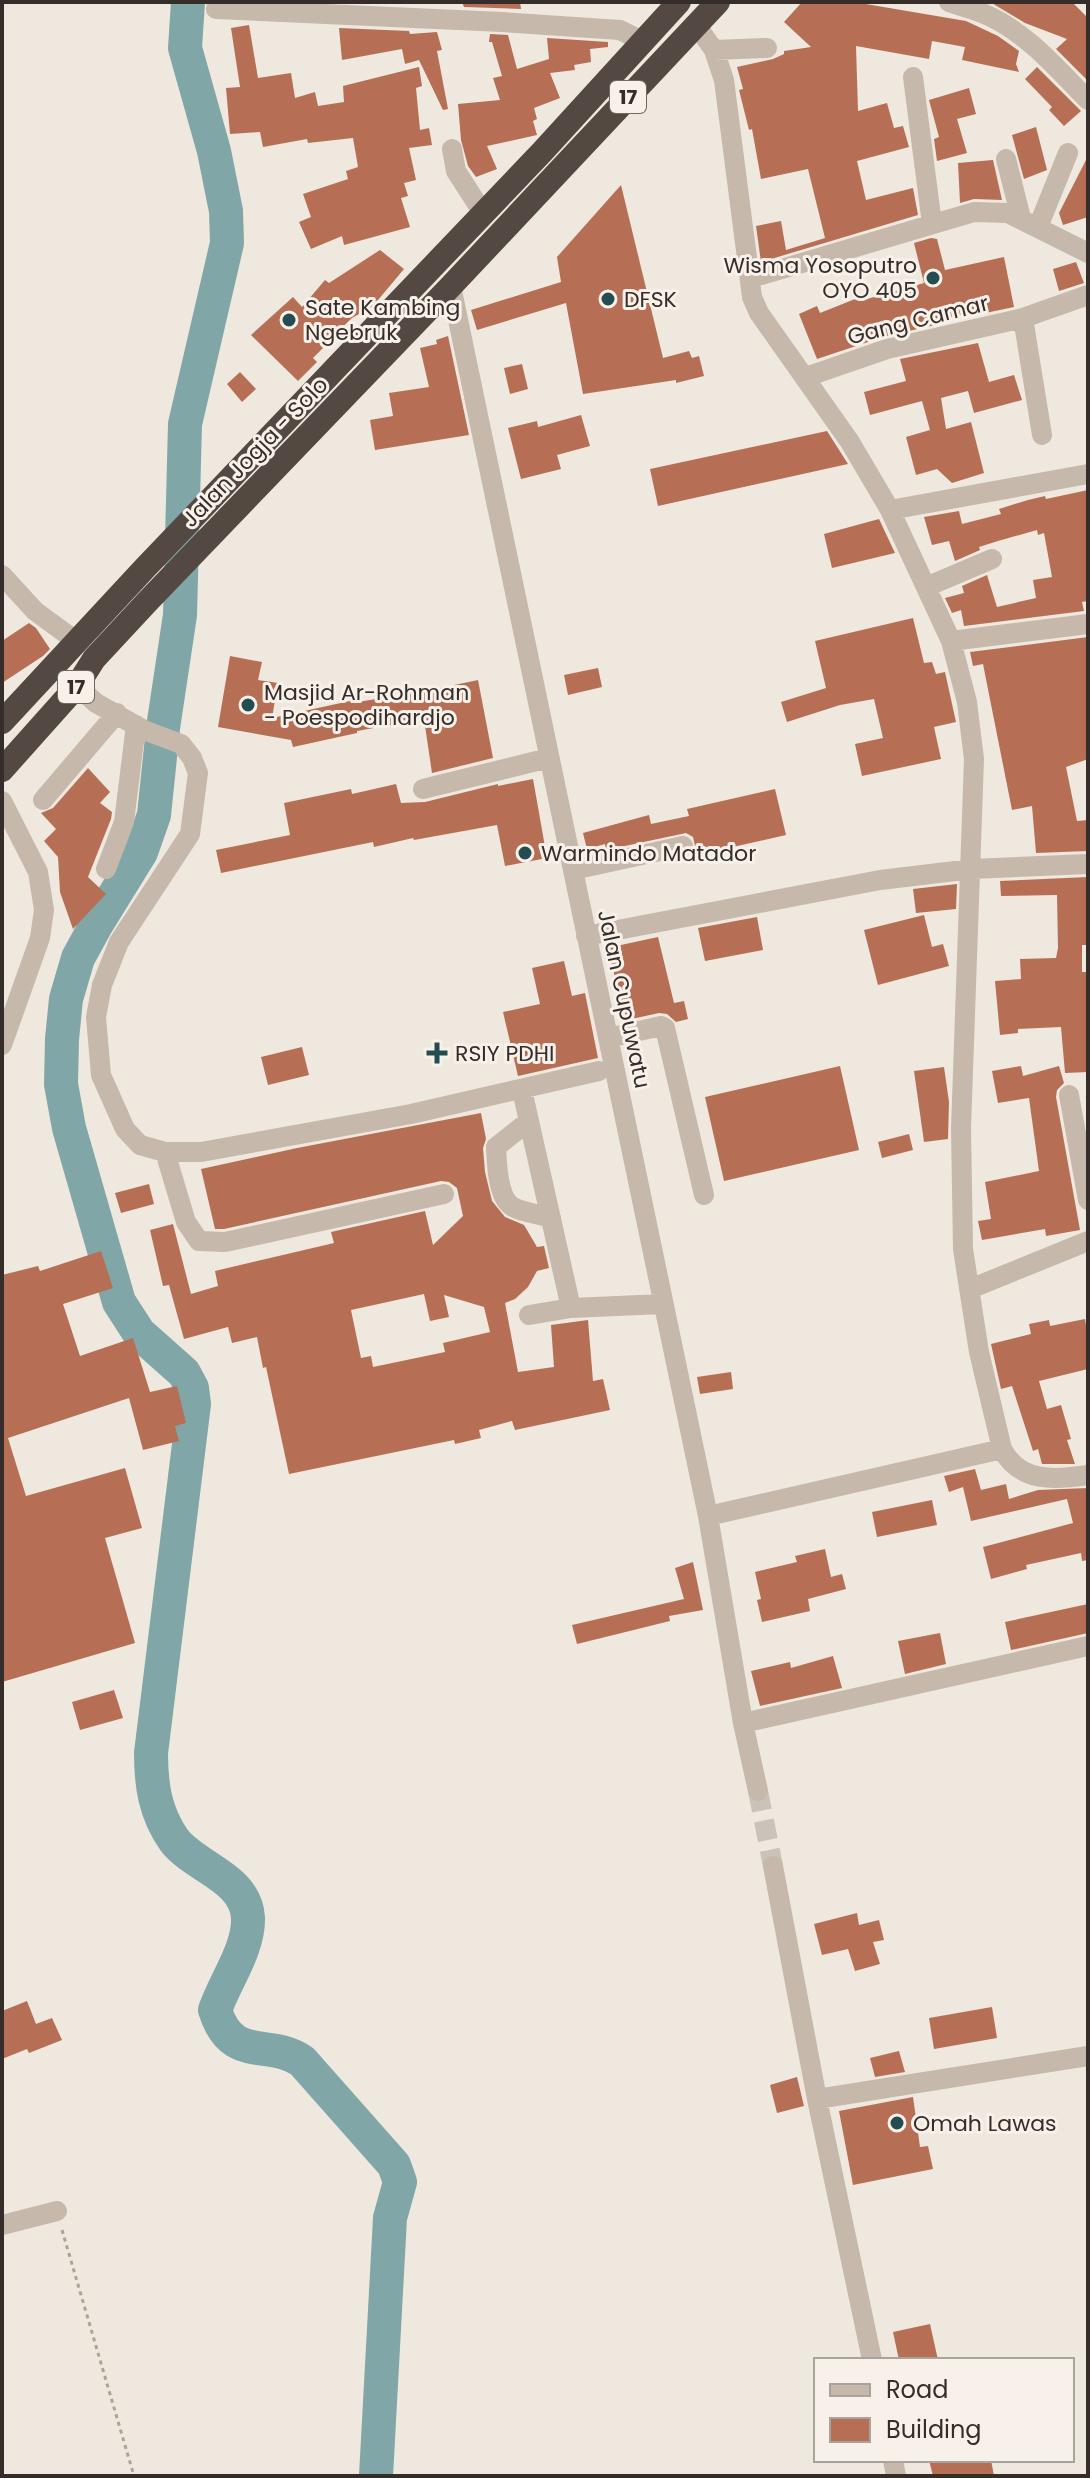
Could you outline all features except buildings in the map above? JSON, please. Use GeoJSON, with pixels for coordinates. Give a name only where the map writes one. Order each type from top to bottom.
{"type":"FeatureCollection","features":[{"type":"Feature","properties":{"kind":"highway","name":"Jalan Jogja - Solo"},"geometry":{"type":"LineString","coordinates":[[2,722],[208,501],[542,152],[679,2]]}},
{"type":"Feature","properties":{"kind":"highway","name":"Jalan Jogja - Solo"},"geometry":{"type":"LineString","coordinates":[[2,770],[77,686],[94,659],[147,602],[718,2]]}},
{"type":"Feature","properties":{"kind":"highway"},"geometry":{"type":"LineString","coordinates":[[542,152],[560,169]]}},
{"type":"Feature","properties":{"kind":"street"},"geometry":{"type":"LineString","coordinates":[[949,2],[989,15],[1010,27],[1032,44],[1088,100]]}},
{"type":"Feature","properties":{"kind":"street"},"geometry":{"type":"LineString","coordinates":[[216,9],[620,30],[642,41]]}},
{"type":"Feature","properties":{"kind":"street"},"geometry":{"type":"LineString","coordinates":[[696,25],[714,50],[724,80],[752,297],[770,332],[806,377],[850,442],[890,510],[951,641],[967,702],[974,759],[961,1128],[963,1249],[979,1352],[1002,1449],[1008,1461],[1024,1474],[1045,1479],[1088,1475]]}},
{"type":"Feature","properties":{"kind":"street"},"geometry":{"type":"LineString","coordinates":[[714,50],[767,48]]}},
{"type":"Feature","properties":{"kind":"street"},"geometry":{"type":"LineString","coordinates":[[913,77],[932,224]]}},
{"type":"Feature","properties":{"kind":"street"},"geometry":{"type":"LineString","coordinates":[[452,149],[456,171],[483,213]]}},
{"type":"Feature","properties":{"kind":"street"},"geometry":{"type":"LineString","coordinates":[[1030,223],[1068,153]]}},
{"type":"Feature","properties":{"kind":"street"},"geometry":{"type":"LineString","coordinates":[[1006,159],[1030,223]]}},
{"type":"Feature","properties":{"kind":"street"},"geometry":{"type":"LineString","coordinates":[[751,278],[974,212],[1008,213],[1088,253]]}},
{"type":"Feature","properties":{"kind":"street","name":"Jalan Cupuwatu"},"geometry":{"type":"LineString","coordinates":[[451,286],[708,1516],[743,1723],[758,1791]]}},
{"type":"Feature","properties":{"kind":"street","name":"Gang Camar"},"geometry":{"type":"LineString","coordinates":[[806,377],[887,349],[1023,318],[1088,295]]}},
{"type":"Feature","properties":{"kind":"street"},"geometry":{"type":"LineString","coordinates":[[1023,318],[1042,435]]}},
{"type":"Feature","properties":{"kind":"street"},"geometry":{"type":"LineString","coordinates":[[890,510],[1088,474]]}},
{"type":"Feature","properties":{"kind":"street"},"geometry":{"type":"LineString","coordinates":[[926,587],[992,559]]}},
{"type":"Feature","properties":{"kind":"street"},"geometry":{"type":"LineString","coordinates":[[2,575],[35,611],[76,641]]}},
{"type":"Feature","properties":{"kind":"street"},"geometry":{"type":"LineString","coordinates":[[951,641],[1088,624]]}},
{"type":"Feature","properties":{"kind":"street"},"geometry":{"type":"LineString","coordinates":[[77,686],[96,703],[140,727],[181,744],[192,758],[198,773],[190,834],[119,942],[102,985],[96,1017],[101,1075],[125,1129],[140,1145],[165,1152],[216,1149],[522,1090],[599,1071]]}},
{"type":"Feature","properties":{"kind":"street"},"geometry":{"type":"LineString","coordinates":[[43,800],[117,713]]}},
{"type":"Feature","properties":{"kind":"street"},"geometry":{"type":"LineString","coordinates":[[106,869],[124,822],[140,727]]}},
{"type":"Feature","properties":{"kind":"street"},"geometry":{"type":"LineString","coordinates":[[423,789],[549,758]]}},
{"type":"Feature","properties":{"kind":"street"},"geometry":{"type":"LineString","coordinates":[[2,801],[38,872],[44,910],[40,938],[2,1045]]}},
{"type":"Feature","properties":{"kind":"street"},"geometry":{"type":"LineString","coordinates":[[573,870],[683,846]]}},
{"type":"Feature","properties":{"kind":"street"},"geometry":{"type":"LineString","coordinates":[[586,936],[880,880],[972,869],[1088,864]]}},
{"type":"Feature","properties":{"kind":"street"},"geometry":{"type":"LineString","coordinates":[[608,1038],[664,1027],[704,1195]]}},
{"type":"Feature","properties":{"kind":"street"},"geometry":{"type":"LineString","coordinates":[[522,1090],[571,1308]]}},
{"type":"Feature","properties":{"kind":"street"},"geometry":{"type":"LineString","coordinates":[[1069,1095],[1088,1200]]}},
{"type":"Feature","properties":{"kind":"street"},"geometry":{"type":"LineString","coordinates":[[529,1121],[496,1147],[498,1172],[505,1198],[511,1206],[551,1218]]}},
{"type":"Feature","properties":{"kind":"street"},"geometry":{"type":"LineString","coordinates":[[165,1152],[186,1222],[199,1241],[208,1243],[225,1242],[444,1194]]}},
{"type":"Feature","properties":{"kind":"street"},"geometry":{"type":"LineString","coordinates":[[970,1289],[1088,1241]]}},
{"type":"Feature","properties":{"kind":"street"},"geometry":{"type":"LineString","coordinates":[[529,1315],[571,1308],[663,1304]]}},
{"type":"Feature","properties":{"kind":"street"},"geometry":{"type":"LineString","coordinates":[[708,1516],[1002,1449]]}},
{"type":"Feature","properties":{"kind":"street"},"geometry":{"type":"LineString","coordinates":[[743,1723],[1088,1646]]}},
{"type":"Feature","properties":{"kind":"street"},"geometry":{"type":"LineString","coordinates":[[773,1866],[817,2099],[872,2358]]}},
{"type":"Feature","properties":{"kind":"street"},"geometry":{"type":"LineString","coordinates":[[817,2099],[1088,2056]]}},
{"type":"Feature","properties":{"kind":"street"},"geometry":{"type":"LineString","coordinates":[[2,2225],[57,2211]]}},
{"type":"Feature","properties":{"kind":"path"},"geometry":{"type":"LineString","coordinates":[[57,2211],[134,2476]]}},
{"type":"Feature","properties":{"kind":"waterway"},"geometry":{"type":"LineString","coordinates":[[188,2],[185,48],[214,151],[226,211],[227,243],[185,424],[180,615],[154,815],[141,852],[78,958],[66,999],[61,1084],[69,1128],[119,1302],[139,1333],[184,1373],[192,1388],[194,1404],[151,1765],[158,1809],[174,1840],[239,1892],[245,1904],[248,1918],[245,1941],[215,2010],[222,2027],[241,2044],[289,2054],[302,2061],[394,2165],[400,2182],[390,2218],[376,2476]]}},
{"type":"Feature","properties":{"kind":"tunnel"},"geometry":{"type":"LineString","coordinates":[[758,1791],[773,1866]]}},
{"type":"Feature","properties":{"kind":"place","name":"Wisma Yosoputro OYO 405"},"geometry":{"type":"Point","coordinates":[933,278]}},
{"type":"Feature","properties":{"kind":"place","name":"DFSK"},"geometry":{"type":"Point","coordinates":[608,299]}},
{"type":"Feature","properties":{"kind":"place","name":"Sate Kambing Ngebruk"},"geometry":{"type":"Point","coordinates":[289,320]}},
{"type":"Feature","properties":{"kind":"place","name":"Masjid Ar-Rohman - Poespodihardjo"},"geometry":{"type":"Point","coordinates":[248,705]}},
{"type":"Feature","properties":{"kind":"place","name":"Warmindo Matador"},"geometry":{"type":"Point","coordinates":[525,853]}},
{"type":"Feature","properties":{"kind":"place","name":"RSIY PDHI"},"geometry":{"type":"Point","coordinates":[437,1053]}},
{"type":"Feature","properties":{"kind":"place","name":"Omah Lawas"},"geometry":{"type":"Point","coordinates":[897,2123]}}]}
